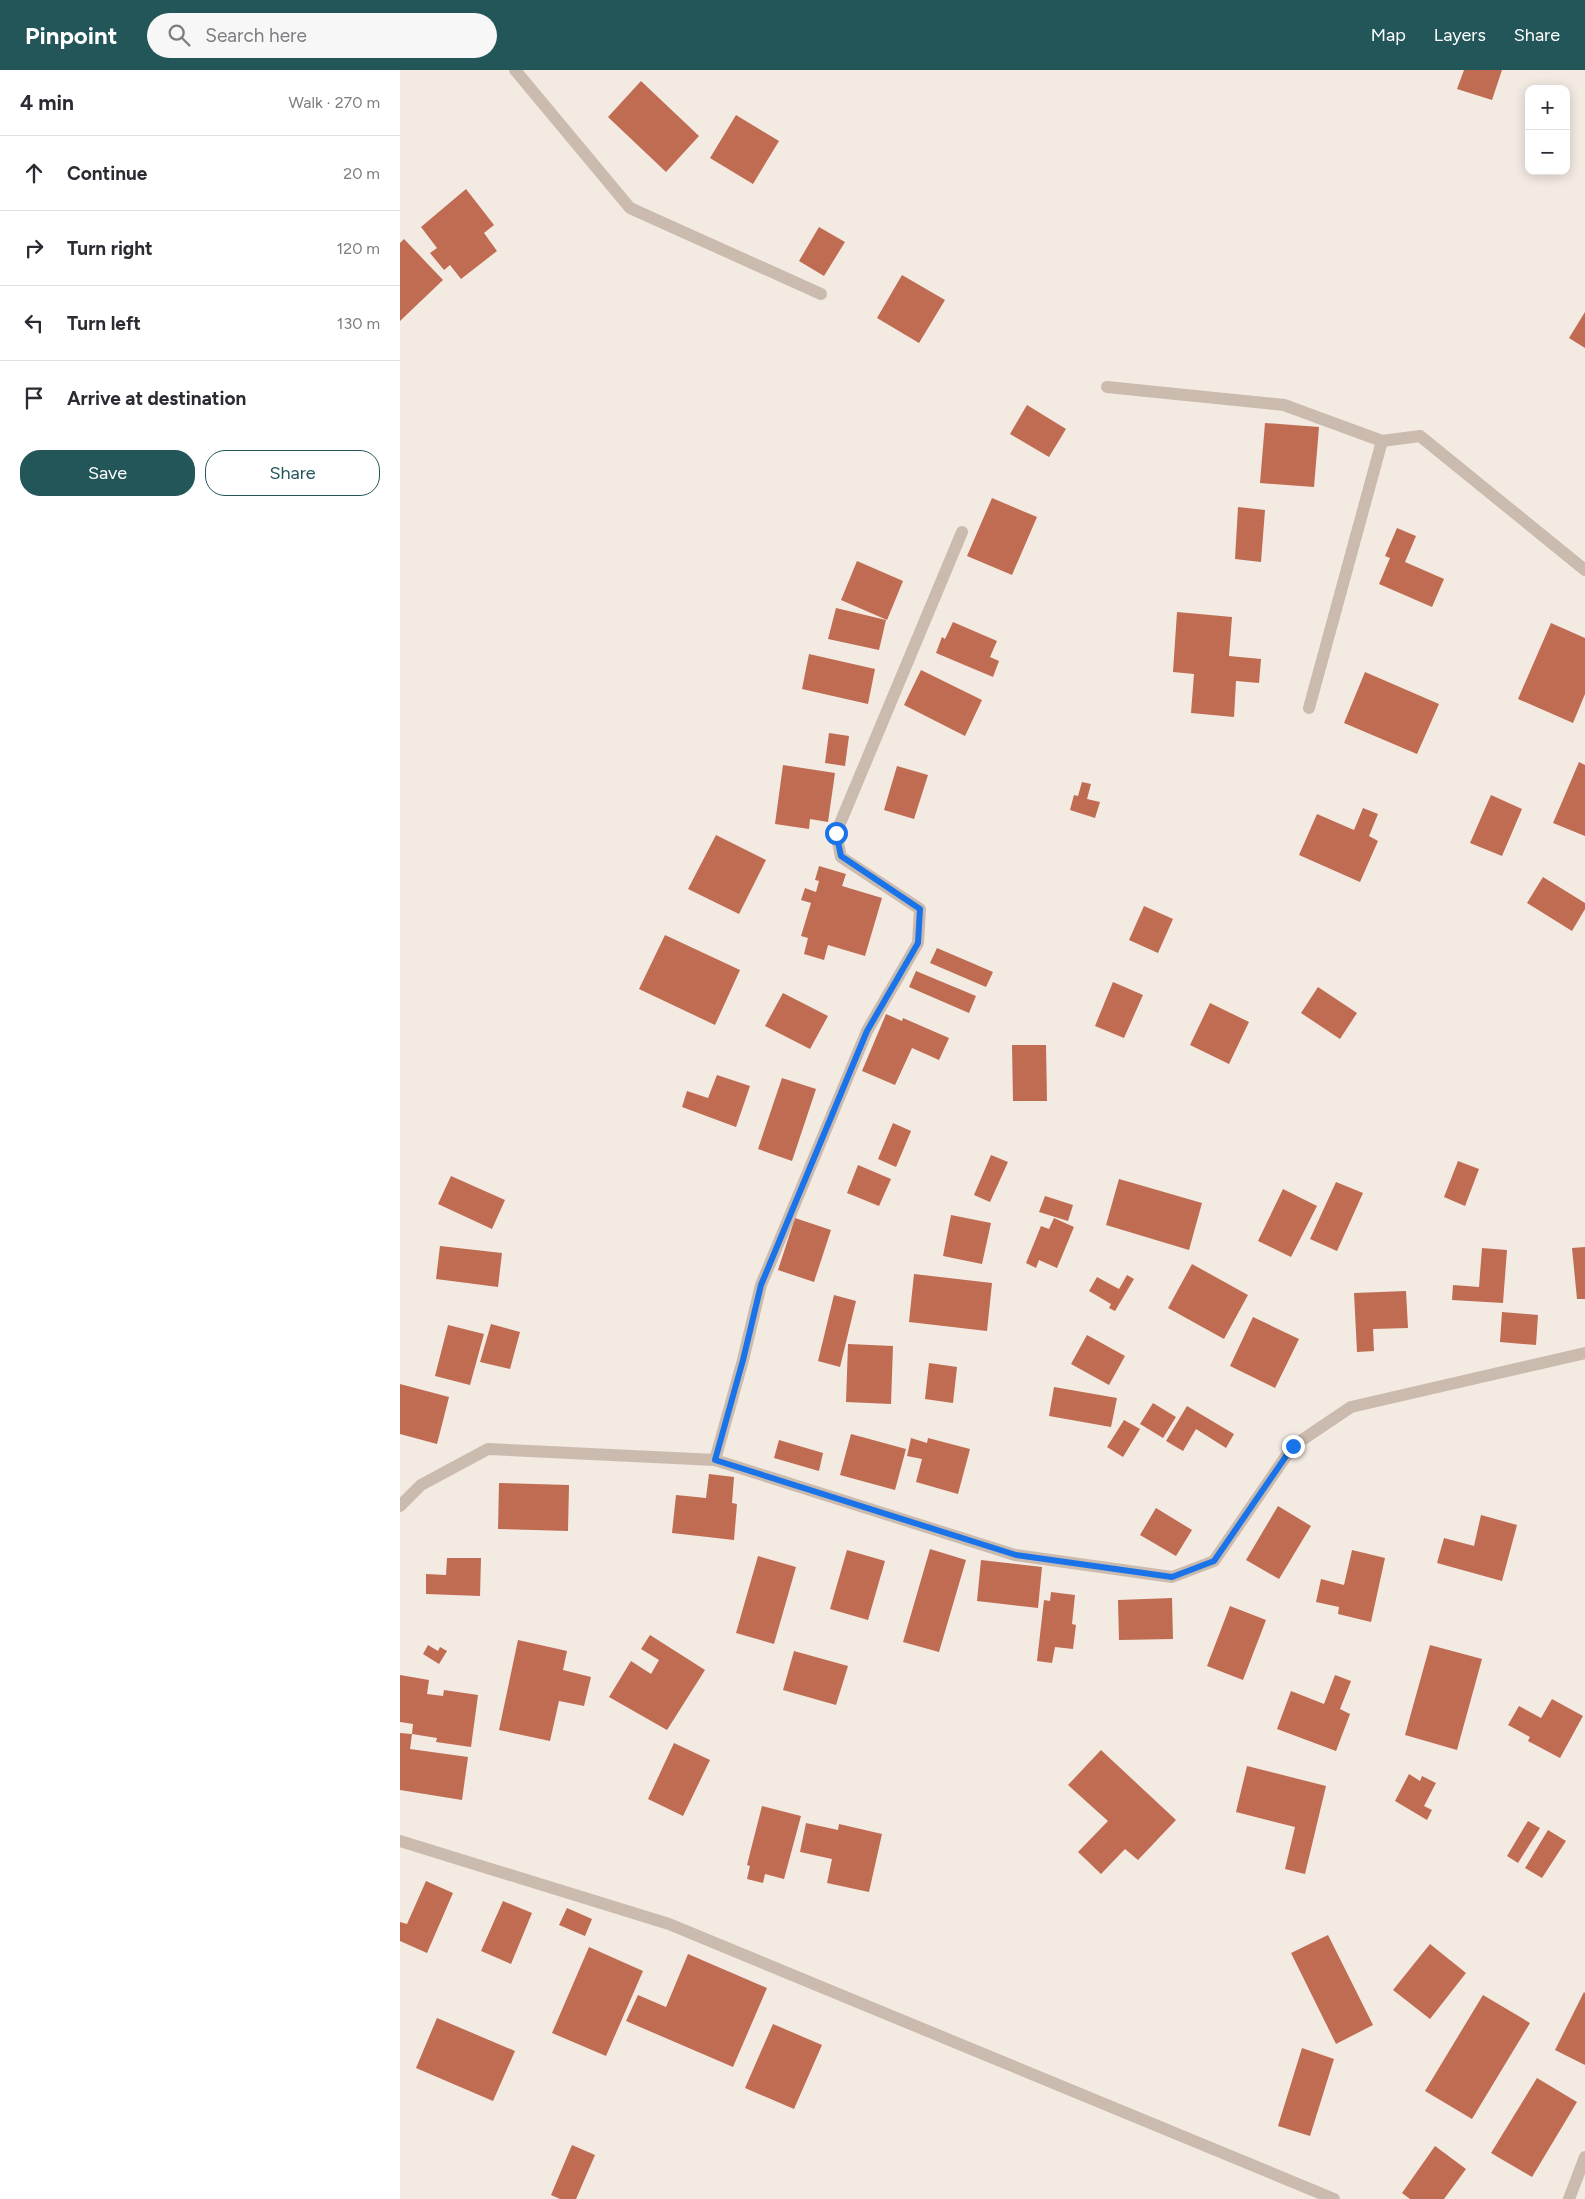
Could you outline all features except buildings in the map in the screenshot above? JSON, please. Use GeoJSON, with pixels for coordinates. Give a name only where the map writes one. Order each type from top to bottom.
{"type":"FeatureCollection","features":[{"type":"Feature","properties":{"kind":"street"},"geometry":{"type":"LineString","coordinates":[[516,70],[630,208],[822,294]]}},
{"type":"Feature","properties":{"kind":"street"},"geometry":{"type":"LineString","coordinates":[[1107,386],[1284,405],[1382,441],[1420,436],[1585,570]]}},
{"type":"Feature","properties":{"kind":"street"},"geometry":{"type":"LineString","coordinates":[[1309,708],[1382,441]]}},
{"type":"Feature","properties":{"kind":"street"},"geometry":{"type":"LineString","coordinates":[[715,1460],[743,1360],[761,1285],[867,1031],[918,943],[920,909],[841,856],[836,833],[962,532]]}},
{"type":"Feature","properties":{"kind":"street"},"geometry":{"type":"LineString","coordinates":[[400,1506],[421,1485],[488,1449],[715,1460],[1016,1555],[1172,1577],[1214,1561],[1293,1446],[1351,1407],[1585,1353]]}},
{"type":"Feature","properties":{"kind":"street"},"geometry":{"type":"LineString","coordinates":[[400,1841],[669,1924],[1334,2199]]}},
{"type":"Feature","properties":{"kind":"street"},"geometry":{"type":"LineString","coordinates":[[1568,2199],[1585,2157]]}},
{"type":"Feature","properties":{"kind":"route"},"geometry":{"type":"LineString","coordinates":[[836,833],[841,856],[920,909],[918,943],[867,1031],[761,1285],[743,1360],[715,1460],[1016,1555],[1172,1577],[1214,1561],[1293,1446]]}}]}
